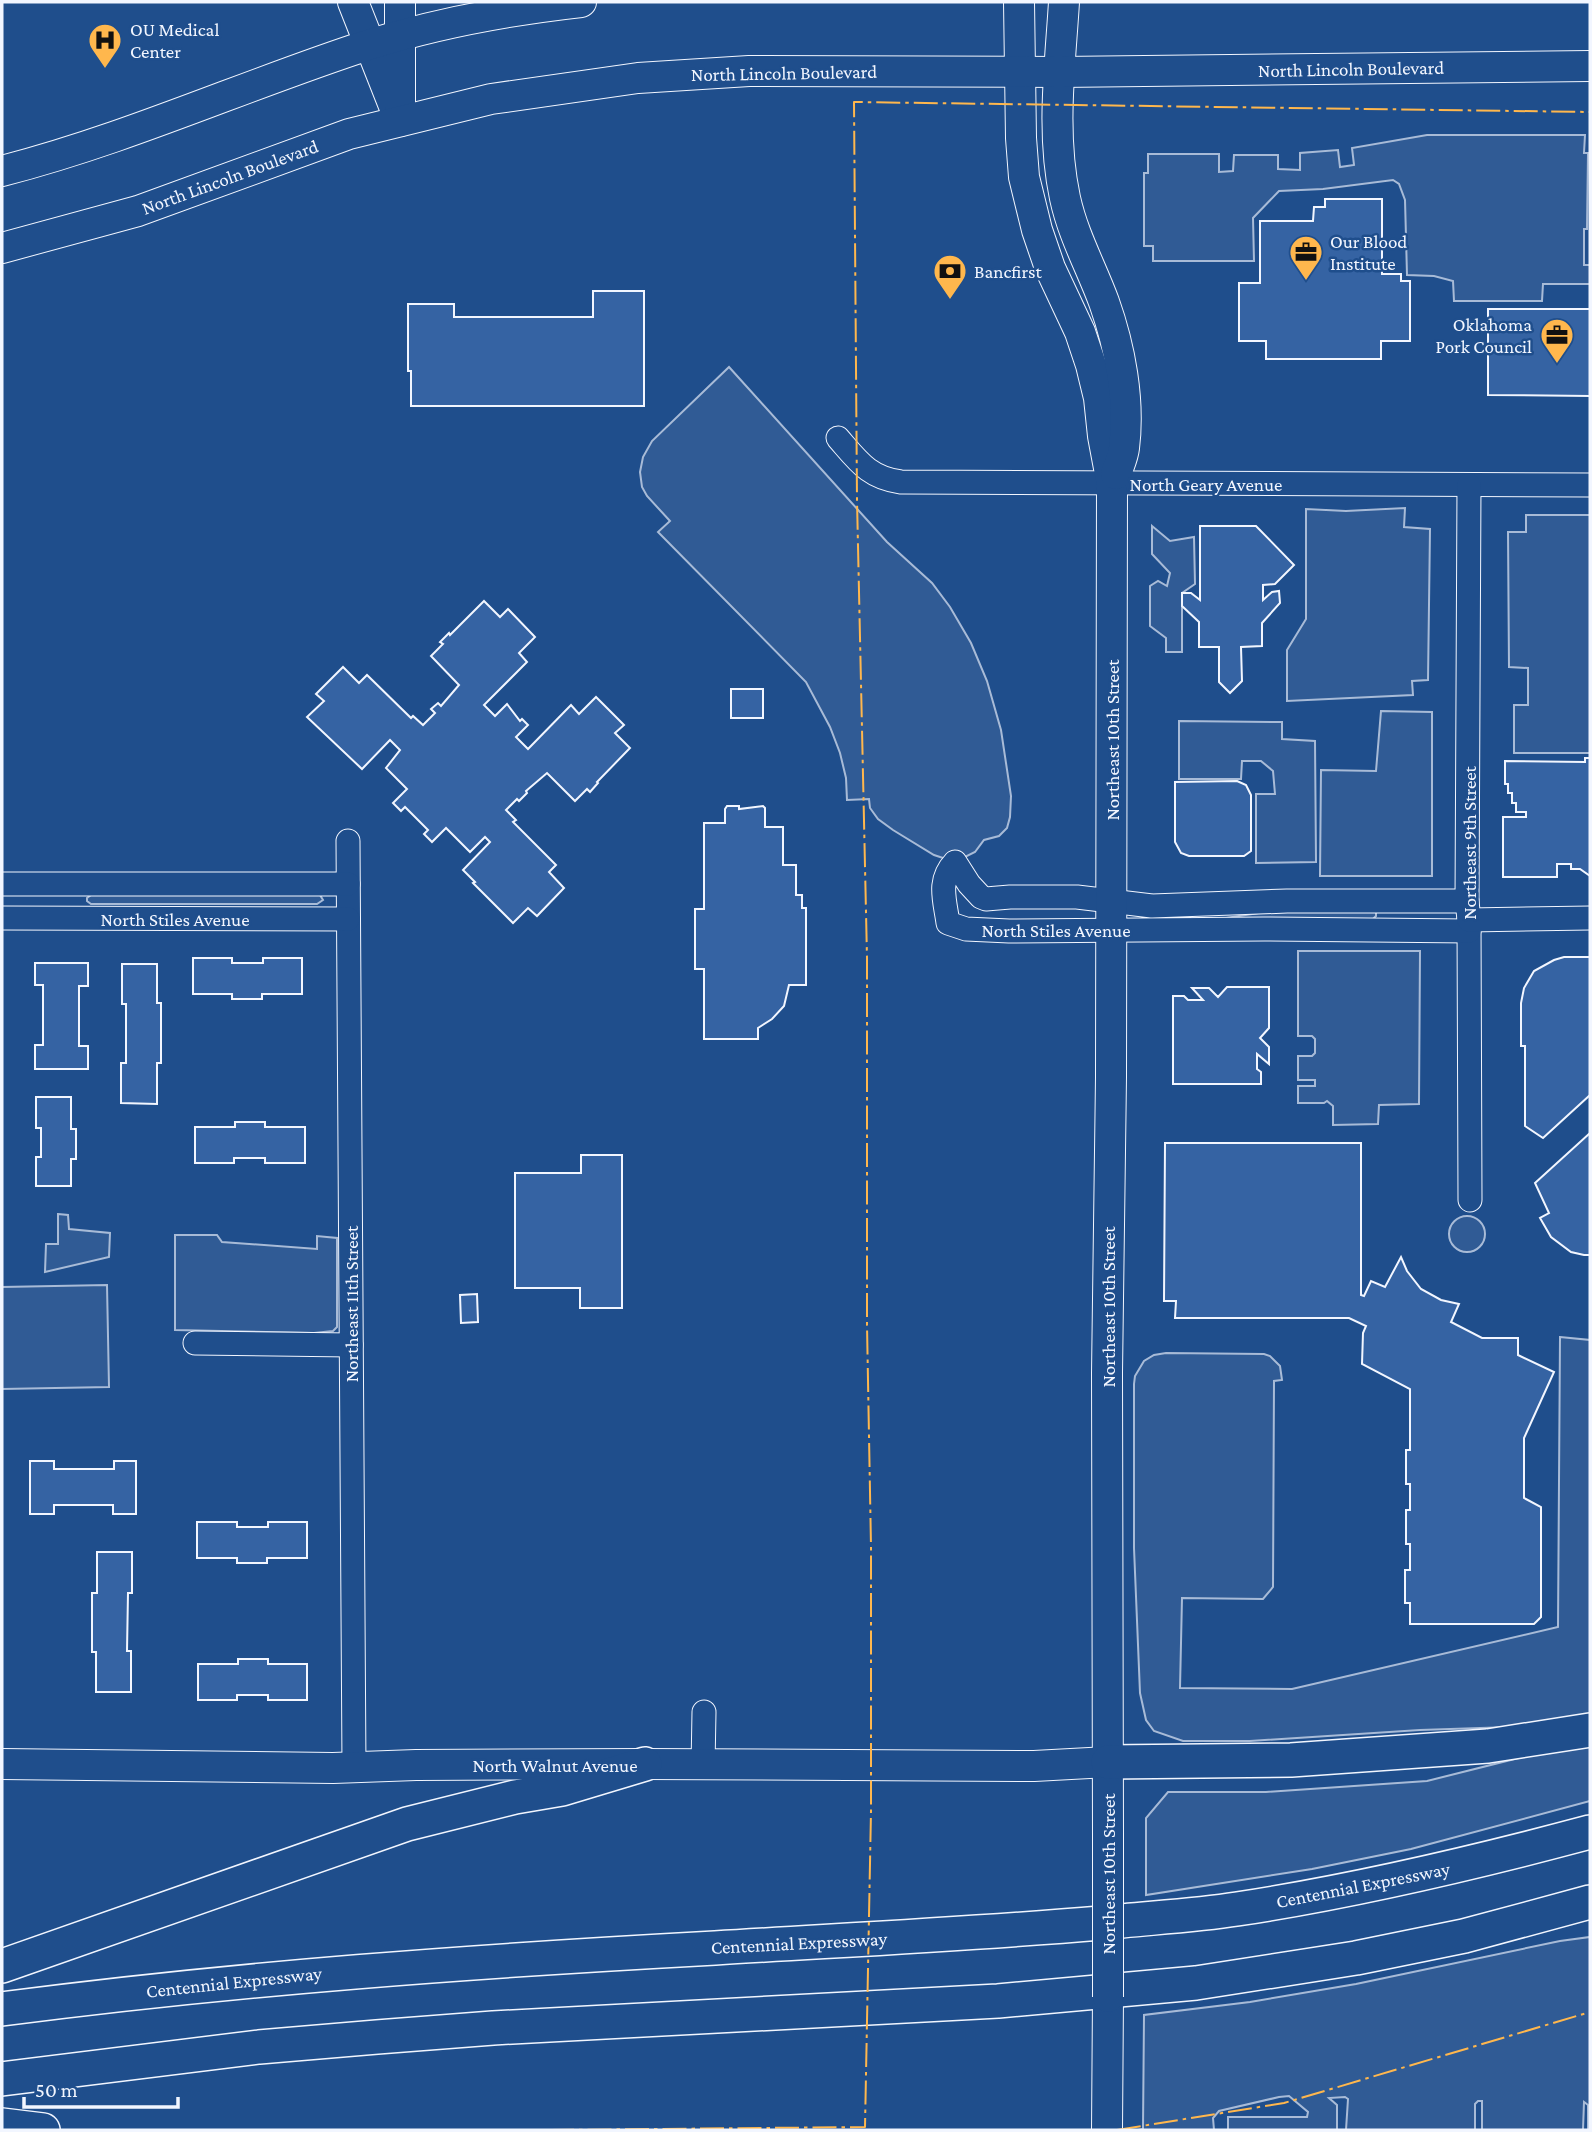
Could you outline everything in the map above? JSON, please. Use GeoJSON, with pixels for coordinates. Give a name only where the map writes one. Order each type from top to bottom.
{"type":"FeatureCollection","features":[{"type":"Feature","properties":{"kind":"highway"},"geometry":{"type":"LineString","coordinates":[[1108,1762],[1291,1760],[1489,1746],[1590,1730]]}},
{"type":"Feature","properties":{"kind":"highway"},"geometry":{"type":"LineString","coordinates":[[2,1966],[407,1824],[515,1797],[562,1789],[645,1764]]}},
{"type":"Feature","properties":{"kind":"highway","name":"Centennial Expressway"},"geometry":{"type":"LineString","coordinates":[[2,2009],[219,1983],[358,1970],[499,1959],[998,1932],[1198,1914],[1344,1890],[1477,1862],[1590,1832]]}},
{"type":"Feature","properties":{"kind":"highway"},"geometry":{"type":"LineString","coordinates":[[1464,1936],[1590,1902]]}},
{"type":"Feature","properties":{"kind":"highway"},"geometry":{"type":"LineString","coordinates":[[2,2078],[246,2049],[377,2037],[492,2028],[998,2001],[1196,1983],[1356,1958],[1464,1936],[1590,1916]]}},
{"type":"Feature","properties":{"kind":"highway"},"geometry":{"type":"LineString","coordinates":[[2,2125],[43,2130]]}},
{"type":"Feature","properties":{"kind":"main road"},"geometry":{"type":"LineString","coordinates":[[354,2],[400,121]]}},
{"type":"Feature","properties":{"kind":"main road"},"geometry":{"type":"LineString","coordinates":[[400,2],[400,121]]}},
{"type":"Feature","properties":{"kind":"main road"},"geometry":{"type":"LineString","coordinates":[[2,171],[90,146],[369,45],[484,17],[581,2]]}},
{"type":"Feature","properties":{"kind":"main road","name":"Northeast 10th Street"},"geometry":{"type":"LineString","coordinates":[[1019,2],[1024,177],[1050,268],[1080,332],[1091,365],[1099,398],[1112,484],[1107,1373],[1107,2130]]}},
{"type":"Feature","properties":{"kind":"main road","name":"Northeast 10th Street"},"geometry":{"type":"LineString","coordinates":[[1065,2],[1059,72],[1059,160],[1065,197],[1077,240],[1104,302],[1122,375],[1124,450],[1112,484]]}},
{"type":"Feature","properties":{"kind":"main road","name":"North Lincoln Boulevard"},"geometry":{"type":"LineString","coordinates":[[2,247],[138,211],[315,145],[450,108],[528,93],[663,76],[749,71],[1059,72],[1590,66]]}},
{"type":"Feature","properties":{"kind":"main road","name":"North Walnut Avenue"},"geometry":{"type":"LineString","coordinates":[[2,1765],[1034,1766],[1108,1762]]}},
{"type":"Feature","properties":{"kind":"street","name":"North Geary Avenue"},"geometry":{"type":"LineString","coordinates":[[838,438],[871,473],[891,481],[1590,485]]}},
{"type":"Feature","properties":{"kind":"street","name":"Northeast 9th Street"},"geometry":{"type":"LineString","coordinates":[[1469,485],[1470,1200]]}},
{"type":"Feature","properties":{"kind":"street","name":"Northeast 11th Street"},"geometry":{"type":"LineString","coordinates":[[348,841],[354,1767]]}},
{"type":"Feature","properties":{"kind":"street","name":"North Stiles Avenue"},"geometry":{"type":"LineString","coordinates":[[1111,916],[1077,897],[986,899],[969,884],[955,862],[947,871],[943,890],[948,923],[966,929],[1009,931],[1111,916],[1152,906],[1287,901],[1468,917],[1590,918]]}},
{"type":"Feature","properties":{"kind":"street","name":"North Stiles Avenue"},"geometry":{"type":"LineString","coordinates":[[2,884],[348,884]]}},
{"type":"Feature","properties":{"kind":"street"},"geometry":{"type":"LineString","coordinates":[[64,885],[64,918]]}},
{"type":"Feature","properties":{"kind":"street","name":"North Stiles Avenue"},"geometry":{"type":"LineString","coordinates":[[2,918],[348,919]]}},
{"type":"Feature","properties":{"kind":"street"},"geometry":{"type":"LineString","coordinates":[[195,1343],[351,1345]]}},
{"type":"Feature","properties":{"kind":"street"},"geometry":{"type":"LineString","coordinates":[[704,1712],[704,1766]]}},
{"type":"Feature","properties":{"kind":"shaded area"},"geometry":{"type":"Polygon","coordinates":[[[1427,135],[1585,135],[1584,153],[1588,153],[1584,265],[1590,265],[1590,284],[1543,284],[1542,301],[1454,301],[1453,281],[1434,276],[1407,275],[1405,200],[1399,184],[1393,180],[1323,189],[1279,191],[1253,218],[1254,261],[1153,261],[1153,246],[1144,246],[1144,173],[1148,173],[1148,154],[1219,154],[1219,172],[1233,171],[1234,155],[1278,155],[1278,169],[1300,170],[1300,153],[1338,150],[1340,167],[1354,165],[1352,148],[1427,135]]]}},
{"type":"Feature","properties":{"kind":"shaded area"},"geometry":{"type":"Polygon","coordinates":[[[729,367],[887,542],[932,583],[971,643],[987,681],[1001,730],[1011,796],[1010,817],[1007,828],[999,836],[984,840],[975,852],[955,862],[934,855],[893,830],[878,819],[870,808],[869,799],[847,800],[846,778],[840,753],[830,727],[806,682],[658,532],[670,521],[642,487],[640,472],[643,457],[652,441],[729,367]]]}},
{"type":"Feature","properties":{"kind":"shaded area"},"geometry":{"type":"Polygon","coordinates":[[[1405,508],[1404,527],[1430,529],[1428,680],[1412,681],[1413,695],[1287,701],[1287,650],[1306,619],[1306,509],[1346,511],[1405,508]]]}},
{"type":"Feature","properties":{"kind":"shaded area"},"geometry":{"type":"Polygon","coordinates":[[[1526,515],[1590,515],[1590,753],[1514,753],[1514,705],[1528,705],[1528,668],[1509,667],[1508,532],[1526,532],[1526,515]]]}},
{"type":"Feature","properties":{"kind":"shaded area"},"geometry":{"type":"Polygon","coordinates":[[[1152,526],[1170,541],[1194,537],[1195,584],[1182,593],[1182,652],[1166,652],[1166,638],[1150,626],[1150,586],[1158,581],[1167,586],[1170,573],[1152,554],[1152,526]]]}},
{"type":"Feature","properties":{"kind":"shaded area"},"geometry":{"type":"Polygon","coordinates":[[[1381,711],[1432,712],[1432,876],[1320,876],[1321,770],[1376,771],[1381,711]]]}},
{"type":"Feature","properties":{"kind":"shaded area"},"geometry":{"type":"Polygon","coordinates":[[[1179,721],[1282,722],[1282,739],[1315,741],[1316,862],[1256,863],[1256,794],[1275,794],[1273,771],[1261,761],[1242,761],[1241,779],[1179,779],[1179,721]]]}},
{"type":"Feature","properties":{"kind":"shaded area"},"geometry":{"type":"Polygon","coordinates":[[[91,895],[320,895],[323,900],[317,904],[91,904],[87,898],[91,895]]]}},
{"type":"Feature","properties":{"kind":"shaded area"},"geometry":{"type":"Polygon","coordinates":[[[1286,909],[1376,912],[1376,916],[1372,920],[1226,918],[1286,909]]]}},
{"type":"Feature","properties":{"kind":"shaded area"},"geometry":{"type":"Polygon","coordinates":[[[1298,951],[1420,951],[1419,1104],[1379,1105],[1378,1124],[1333,1125],[1333,1106],[1327,1101],[1298,1103],[1298,1086],[1315,1086],[1315,1080],[1298,1080],[1298,1056],[1312,1056],[1315,1053],[1315,1039],[1312,1036],[1298,1036],[1298,951]]]}},
{"type":"Feature","properties":{"kind":"shaded area"},"geometry":{"type":"Polygon","coordinates":[[[58,1214],[68,1215],[69,1229],[110,1233],[109,1257],[45,1272],[46,1244],[58,1244],[58,1214]]]}},
{"type":"Feature","properties":{"kind":"shaded area"},"geometry":{"type":"Polygon","coordinates":[[[1467,1216],[1479,1222],[1485,1234],[1479,1246],[1467,1252],[1455,1246],[1449,1234],[1455,1222],[1467,1216]]]}},
{"type":"Feature","properties":{"kind":"shaded area"},"geometry":{"type":"Polygon","coordinates":[[[175,1235],[217,1235],[222,1242],[317,1249],[317,1236],[337,1238],[337,1327],[333,1331],[314,1333],[175,1330],[175,1235]]]}},
{"type":"Feature","properties":{"kind":"shaded area"},"geometry":{"type":"Polygon","coordinates":[[[107,1285],[109,1387],[2,1389],[2,1287],[107,1285]]]}},
{"type":"Feature","properties":{"kind":"shaded area"},"geometry":{"type":"Polygon","coordinates":[[[1560,1337],[1590,1340],[1590,1719],[1545,1726],[1420,1730],[1250,1741],[1183,1741],[1154,1731],[1146,1720],[1140,1693],[1134,1548],[1134,1384],[1135,1376],[1144,1361],[1154,1355],[1166,1353],[1264,1354],[1280,1366],[1282,1380],[1274,1381],[1273,1587],[1263,1599],[1182,1598],[1180,1688],[1292,1689],[1558,1627],[1560,1337]]]}},
{"type":"Feature","properties":{"kind":"shaded area"},"geometry":{"type":"Polygon","coordinates":[[[1590,1740],[1590,1801],[1411,1849],[1312,1869],[1146,1895],[1146,1818],[1168,1792],[1266,1792],[1427,1781],[1590,1740]]]}},
{"type":"Feature","properties":{"kind":"shaded area"},"geometry":{"type":"Polygon","coordinates":[[[1590,1937],[1590,2130],[1588,2105],[1584,2102],[1583,2130],[1482,2130],[1482,2101],[1478,2101],[1475,2104],[1475,2130],[1346,2130],[1348,2099],[1345,2097],[1329,2098],[1337,2105],[1337,2130],[1228,2130],[1228,2117],[1307,2117],[1308,2112],[1289,2096],[1219,2111],[1213,2118],[1214,2130],[1138,2130],[1143,2129],[1144,2015],[1250,2002],[1356,1984],[1590,1937]]]}},
{"type":"Feature","properties":{"kind":"building"},"geometry":{"type":"Polygon","coordinates":[[[1325,199],[1382,199],[1382,274],[1401,274],[1401,281],[1410,281],[1410,341],[1381,341],[1381,359],[1266,359],[1266,341],[1239,341],[1239,283],[1260,283],[1260,221],[1313,221],[1314,207],[1325,207],[1325,199]]]}},
{"type":"Feature","properties":{"kind":"building"},"geometry":{"type":"Polygon","coordinates":[[[593,291],[644,291],[644,406],[411,406],[408,304],[454,304],[454,317],[593,317],[593,291]]]}},
{"type":"Feature","properties":{"kind":"building"},"geometry":{"type":"Polygon","coordinates":[[[1488,309],[1590,309],[1590,396],[1488,395],[1488,309]]]}},
{"type":"Feature","properties":{"kind":"building"},"geometry":{"type":"Polygon","coordinates":[[[1200,526],[1256,526],[1294,565],[1275,584],[1263,585],[1263,600],[1272,592],[1279,591],[1280,603],[1262,623],[1262,646],[1241,647],[1242,681],[1230,693],[1219,682],[1219,647],[1199,647],[1199,622],[1182,606],[1182,593],[1191,593],[1200,600],[1200,526]]]}},
{"type":"Feature","properties":{"kind":"building"},"geometry":{"type":"Polygon","coordinates":[[[484,601],[500,617],[508,609],[535,637],[519,653],[527,662],[484,705],[495,716],[507,704],[520,721],[522,719],[528,725],[516,737],[528,749],[571,705],[579,714],[596,697],[624,725],[615,733],[630,748],[590,792],[587,789],[575,801],[547,773],[506,810],[516,820],[513,822],[556,865],[549,872],[564,888],[537,916],[528,908],[513,923],[463,870],[490,842],[485,837],[470,852],[446,828],[432,842],[424,834],[428,830],[405,807],[401,811],[393,803],[407,789],[386,768],[400,750],[390,740],[362,769],[307,717],[324,701],[316,694],[343,667],[359,683],[367,675],[411,718],[413,716],[423,725],[435,713],[431,709],[438,703],[441,706],[459,685],[431,656],[443,644],[440,642],[484,601]]]}},
{"type":"Feature","properties":{"kind":"building"},"geometry":{"type":"Polygon","coordinates":[[[731,689],[763,689],[763,718],[731,718],[731,689]]]}},
{"type":"Feature","properties":{"kind":"building"},"geometry":{"type":"Polygon","coordinates":[[[1585,758],[1590,758],[1590,876],[1580,869],[1571,869],[1571,864],[1557,864],[1557,877],[1503,877],[1503,817],[1526,817],[1526,812],[1516,812],[1512,793],[1508,793],[1508,784],[1505,784],[1505,761],[1585,762],[1585,758]]]}},
{"type":"Feature","properties":{"kind":"building"},"geometry":{"type":"Polygon","coordinates":[[[1237,781],[1246,785],[1251,795],[1251,851],[1244,856],[1189,856],[1181,853],[1175,842],[1175,782],[1237,781]]]}},
{"type":"Feature","properties":{"kind":"building"},"geometry":{"type":"Polygon","coordinates":[[[727,806],[739,806],[739,809],[763,806],[765,827],[783,827],[783,865],[796,865],[796,895],[802,895],[802,908],[806,908],[806,985],[789,985],[784,1006],[772,1019],[758,1028],[758,1039],[704,1039],[704,969],[695,969],[695,909],[704,909],[704,823],[725,823],[727,806]]]}},
{"type":"Feature","properties":{"kind":"building"},"geometry":{"type":"Polygon","coordinates":[[[1564,957],[1590,957],[1590,1095],[1543,1138],[1525,1126],[1525,1046],[1521,1046],[1521,1003],[1524,988],[1534,971],[1564,957]]]}},
{"type":"Feature","properties":{"kind":"building"},"geometry":{"type":"Polygon","coordinates":[[[193,958],[232,958],[232,963],[263,963],[263,958],[302,958],[302,994],[262,994],[262,999],[232,999],[232,994],[193,994],[193,958]]]}},
{"type":"Feature","properties":{"kind":"building"},"geometry":{"type":"Polygon","coordinates":[[[35,963],[88,963],[88,986],[79,986],[79,1046],[88,1046],[88,1069],[35,1069],[35,1045],[43,1045],[43,985],[35,985],[35,963]]]}},
{"type":"Feature","properties":{"kind":"building"},"geometry":{"type":"Polygon","coordinates":[[[122,964],[157,964],[157,1003],[161,1003],[161,1063],[157,1063],[157,1104],[121,1103],[121,1063],[126,1063],[126,1004],[122,1004],[122,964]]]}},
{"type":"Feature","properties":{"kind":"building"},"geometry":{"type":"Polygon","coordinates":[[[1227,987],[1269,987],[1269,1028],[1260,1038],[1269,1047],[1269,1064],[1257,1054],[1261,1084],[1173,1084],[1173,996],[1203,1000],[1192,988],[1209,988],[1218,997],[1227,987]]]}},
{"type":"Feature","properties":{"kind":"building"},"geometry":{"type":"Polygon","coordinates":[[[36,1097],[71,1097],[71,1129],[76,1129],[76,1159],[71,1159],[71,1186],[36,1186],[36,1157],[41,1157],[41,1128],[36,1128],[36,1097]]]}},
{"type":"Feature","properties":{"kind":"building"},"geometry":{"type":"Polygon","coordinates":[[[235,1122],[265,1122],[265,1127],[305,1127],[305,1163],[265,1163],[265,1158],[234,1158],[234,1163],[195,1163],[195,1127],[235,1127],[235,1122]]]}},
{"type":"Feature","properties":{"kind":"building"},"geometry":{"type":"Polygon","coordinates":[[[1590,1133],[1590,1255],[1584,1255],[1571,1252],[1551,1237],[1540,1218],[1549,1213],[1535,1183],[1590,1133]]]}},
{"type":"Feature","properties":{"kind":"building"},"geometry":{"type":"Polygon","coordinates":[[[1165,1143],[1361,1143],[1361,1295],[1364,1296],[1371,1281],[1385,1287],[1401,1257],[1407,1271],[1421,1289],[1441,1300],[1459,1304],[1451,1322],[1482,1338],[1518,1338],[1518,1355],[1554,1372],[1524,1438],[1524,1498],[1541,1507],[1541,1617],[1534,1624],[1410,1624],[1410,1603],[1405,1603],[1405,1570],[1410,1570],[1410,1544],[1406,1544],[1406,1510],[1410,1510],[1410,1484],[1406,1484],[1406,1450],[1410,1450],[1410,1389],[1362,1364],[1363,1333],[1366,1326],[1349,1318],[1175,1318],[1176,1301],[1164,1301],[1165,1143]]]}},
{"type":"Feature","properties":{"kind":"building"},"geometry":{"type":"Polygon","coordinates":[[[581,1155],[622,1155],[622,1308],[580,1308],[580,1288],[515,1288],[515,1173],[581,1173],[581,1155]]]}},
{"type":"Feature","properties":{"kind":"building"},"geometry":{"type":"Polygon","coordinates":[[[477,1294],[478,1322],[461,1323],[460,1295],[477,1294]]]}},
{"type":"Feature","properties":{"kind":"building"},"geometry":{"type":"Polygon","coordinates":[[[30,1461],[54,1461],[54,1469],[114,1469],[114,1461],[136,1461],[136,1514],[113,1514],[113,1505],[54,1505],[54,1514],[30,1514],[30,1461]]]}},
{"type":"Feature","properties":{"kind":"building"},"geometry":{"type":"Polygon","coordinates":[[[197,1522],[237,1522],[237,1527],[268,1527],[268,1522],[307,1522],[307,1558],[267,1558],[267,1563],[237,1563],[237,1558],[197,1558],[197,1522]]]}},
{"type":"Feature","properties":{"kind":"building"},"geometry":{"type":"Polygon","coordinates":[[[97,1552],[132,1552],[127,1651],[131,1651],[131,1692],[96,1692],[96,1652],[92,1652],[92,1593],[97,1593],[97,1552]]]}},
{"type":"Feature","properties":{"kind":"building"},"geometry":{"type":"Polygon","coordinates":[[[238,1659],[268,1659],[268,1664],[307,1664],[307,1700],[268,1700],[268,1695],[237,1695],[237,1700],[198,1700],[198,1664],[238,1664],[238,1659]]]}},
{"type":"Feature","properties":{"kind":"power"},"geometry":{"type":"LineString","coordinates":[[550,2130],[865,2127],[871,1811],[871,1547],[867,1325],[867,958],[857,500],[854,102],[1590,112]]}},
{"type":"Feature","properties":{"kind":"power"},"geometry":{"type":"LineString","coordinates":[[1117,2130],[1284,2103],[1590,2012]]}},
{"type":"Feature","properties":{"kind":"place","name":"OU Medical Center"},"geometry":{"type":"Point","coordinates":[105,70]}},
{"type":"Feature","properties":{"kind":"place","name":"Our Blood Institute"},"geometry":{"type":"Point","coordinates":[1306,282]}},
{"type":"Feature","properties":{"kind":"place","name":"Bancfirst"},"geometry":{"type":"Point","coordinates":[950,301]}},
{"type":"Feature","properties":{"kind":"place","name":"Oklahoma Pork Council"},"geometry":{"type":"Point","coordinates":[1557,365]}}]}
